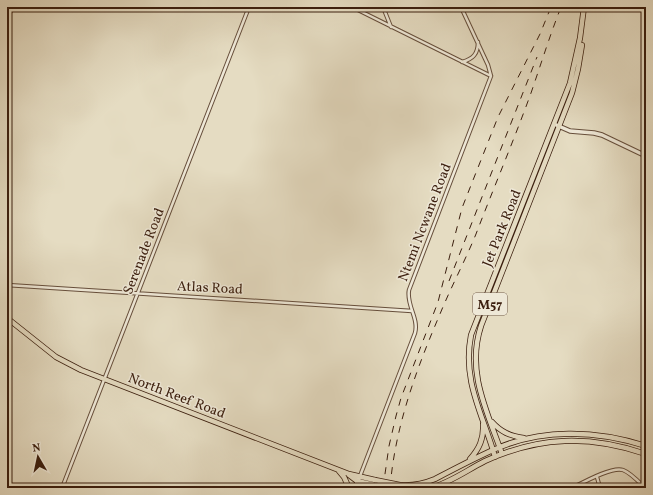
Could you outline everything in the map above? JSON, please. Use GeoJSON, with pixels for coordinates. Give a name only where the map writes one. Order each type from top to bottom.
{"type":"FeatureCollection","features":[{"type":"Feature","properties":{"kind":"main road"},"geometry":{"type":"LineString","coordinates":[[7,19],[11,7]]}},
{"type":"Feature","properties":{"kind":"main road","name":"Jet Park Road"},"geometry":{"type":"LineString","coordinates":[[495,457],[473,391],[468,371],[471,335],[572,78],[586,7]]}},
{"type":"Feature","properties":{"kind":"main road","name":"Jet Park Road"},"geometry":{"type":"LineString","coordinates":[[502,454],[480,393],[476,375],[476,353],[479,334],[572,94],[577,73],[586,7]]}},
{"type":"Feature","properties":{"kind":"main road","name":"North Reef Road"},"geometry":{"type":"LineString","coordinates":[[7,318],[56,357],[76,368],[349,474],[360,476],[374,483],[391,488]]}},
{"type":"Feature","properties":{"kind":"main road"},"geometry":{"type":"LineString","coordinates":[[490,419],[506,434],[526,438]]}},
{"type":"Feature","properties":{"kind":"main road"},"geometry":{"type":"LineString","coordinates":[[467,462],[475,453],[480,444],[483,421]]}},
{"type":"Feature","properties":{"kind":"main road"},"geometry":{"type":"LineString","coordinates":[[499,447],[526,438],[588,434],[618,438],[646,446]]}},
{"type":"Feature","properties":{"kind":"main road"},"geometry":{"type":"LineString","coordinates":[[430,488],[444,484],[502,454],[536,444],[558,441],[605,443],[646,454]]}},
{"type":"Feature","properties":{"kind":"main road","name":"North Reef Road"},"geometry":{"type":"LineString","coordinates":[[349,474],[358,482],[400,485],[425,483],[499,447]]}},
{"type":"Feature","properties":{"kind":"main road"},"geometry":{"type":"LineString","coordinates":[[336,469],[344,477],[349,488]]}},
{"type":"Feature","properties":{"kind":"main road","name":"Ntemi Ncwane Road"},"geometry":{"type":"LineString","coordinates":[[355,488],[360,476]]}},
{"type":"Feature","properties":{"kind":"main road"},"geometry":{"type":"LineString","coordinates":[[362,488],[374,483]]}},
{"type":"Feature","properties":{"kind":"street","name":"Serenade Road"},"geometry":{"type":"LineString","coordinates":[[62,488],[249,7]]}},
{"type":"Feature","properties":{"kind":"street"},"geometry":{"type":"LineString","coordinates":[[352,7],[491,76]]}},
{"type":"Feature","properties":{"kind":"street"},"geometry":{"type":"LineString","coordinates":[[383,7],[391,27]]}},
{"type":"Feature","properties":{"kind":"street"},"geometry":{"type":"LineString","coordinates":[[461,7],[478,41],[489,67],[491,76]]}},
{"type":"Feature","properties":{"kind":"street"},"geometry":{"type":"LineString","coordinates":[[461,62],[474,57],[478,50],[478,41]]}},
{"type":"Feature","properties":{"kind":"street","name":"Ntemi Ncwane Road"},"geometry":{"type":"LineString","coordinates":[[360,476],[416,333],[416,324],[408,297],[410,286],[491,76]]}},
{"type":"Feature","properties":{"kind":"street"},"geometry":{"type":"LineString","coordinates":[[554,124],[573,132],[599,134],[646,156]]}},
{"type":"Feature","properties":{"kind":"street","name":"Atlas Road"},"geometry":{"type":"LineString","coordinates":[[7,285],[412,311]]}},
{"type":"Feature","properties":{"kind":"street"},"geometry":{"type":"LineString","coordinates":[[572,488],[614,470],[621,470],[628,473],[645,488]]}},
{"type":"Feature","properties":{"kind":"street"},"geometry":{"type":"LineString","coordinates":[[597,477],[600,488]]}},
{"type":"Feature","properties":{"kind":"railway"},"geometry":{"type":"LineString","coordinates":[[383,488],[389,446],[401,398],[438,302],[462,208],[498,117],[540,34],[551,7]]}},
{"type":"Feature","properties":{"kind":"railway"},"geometry":{"type":"LineString","coordinates":[[390,488],[397,443],[415,378],[431,335],[476,234],[511,146],[561,7]]}},
{"type":"Feature","properties":{"kind":"railway"},"geometry":{"type":"LineString","coordinates":[[449,281],[537,57]]}}]}
